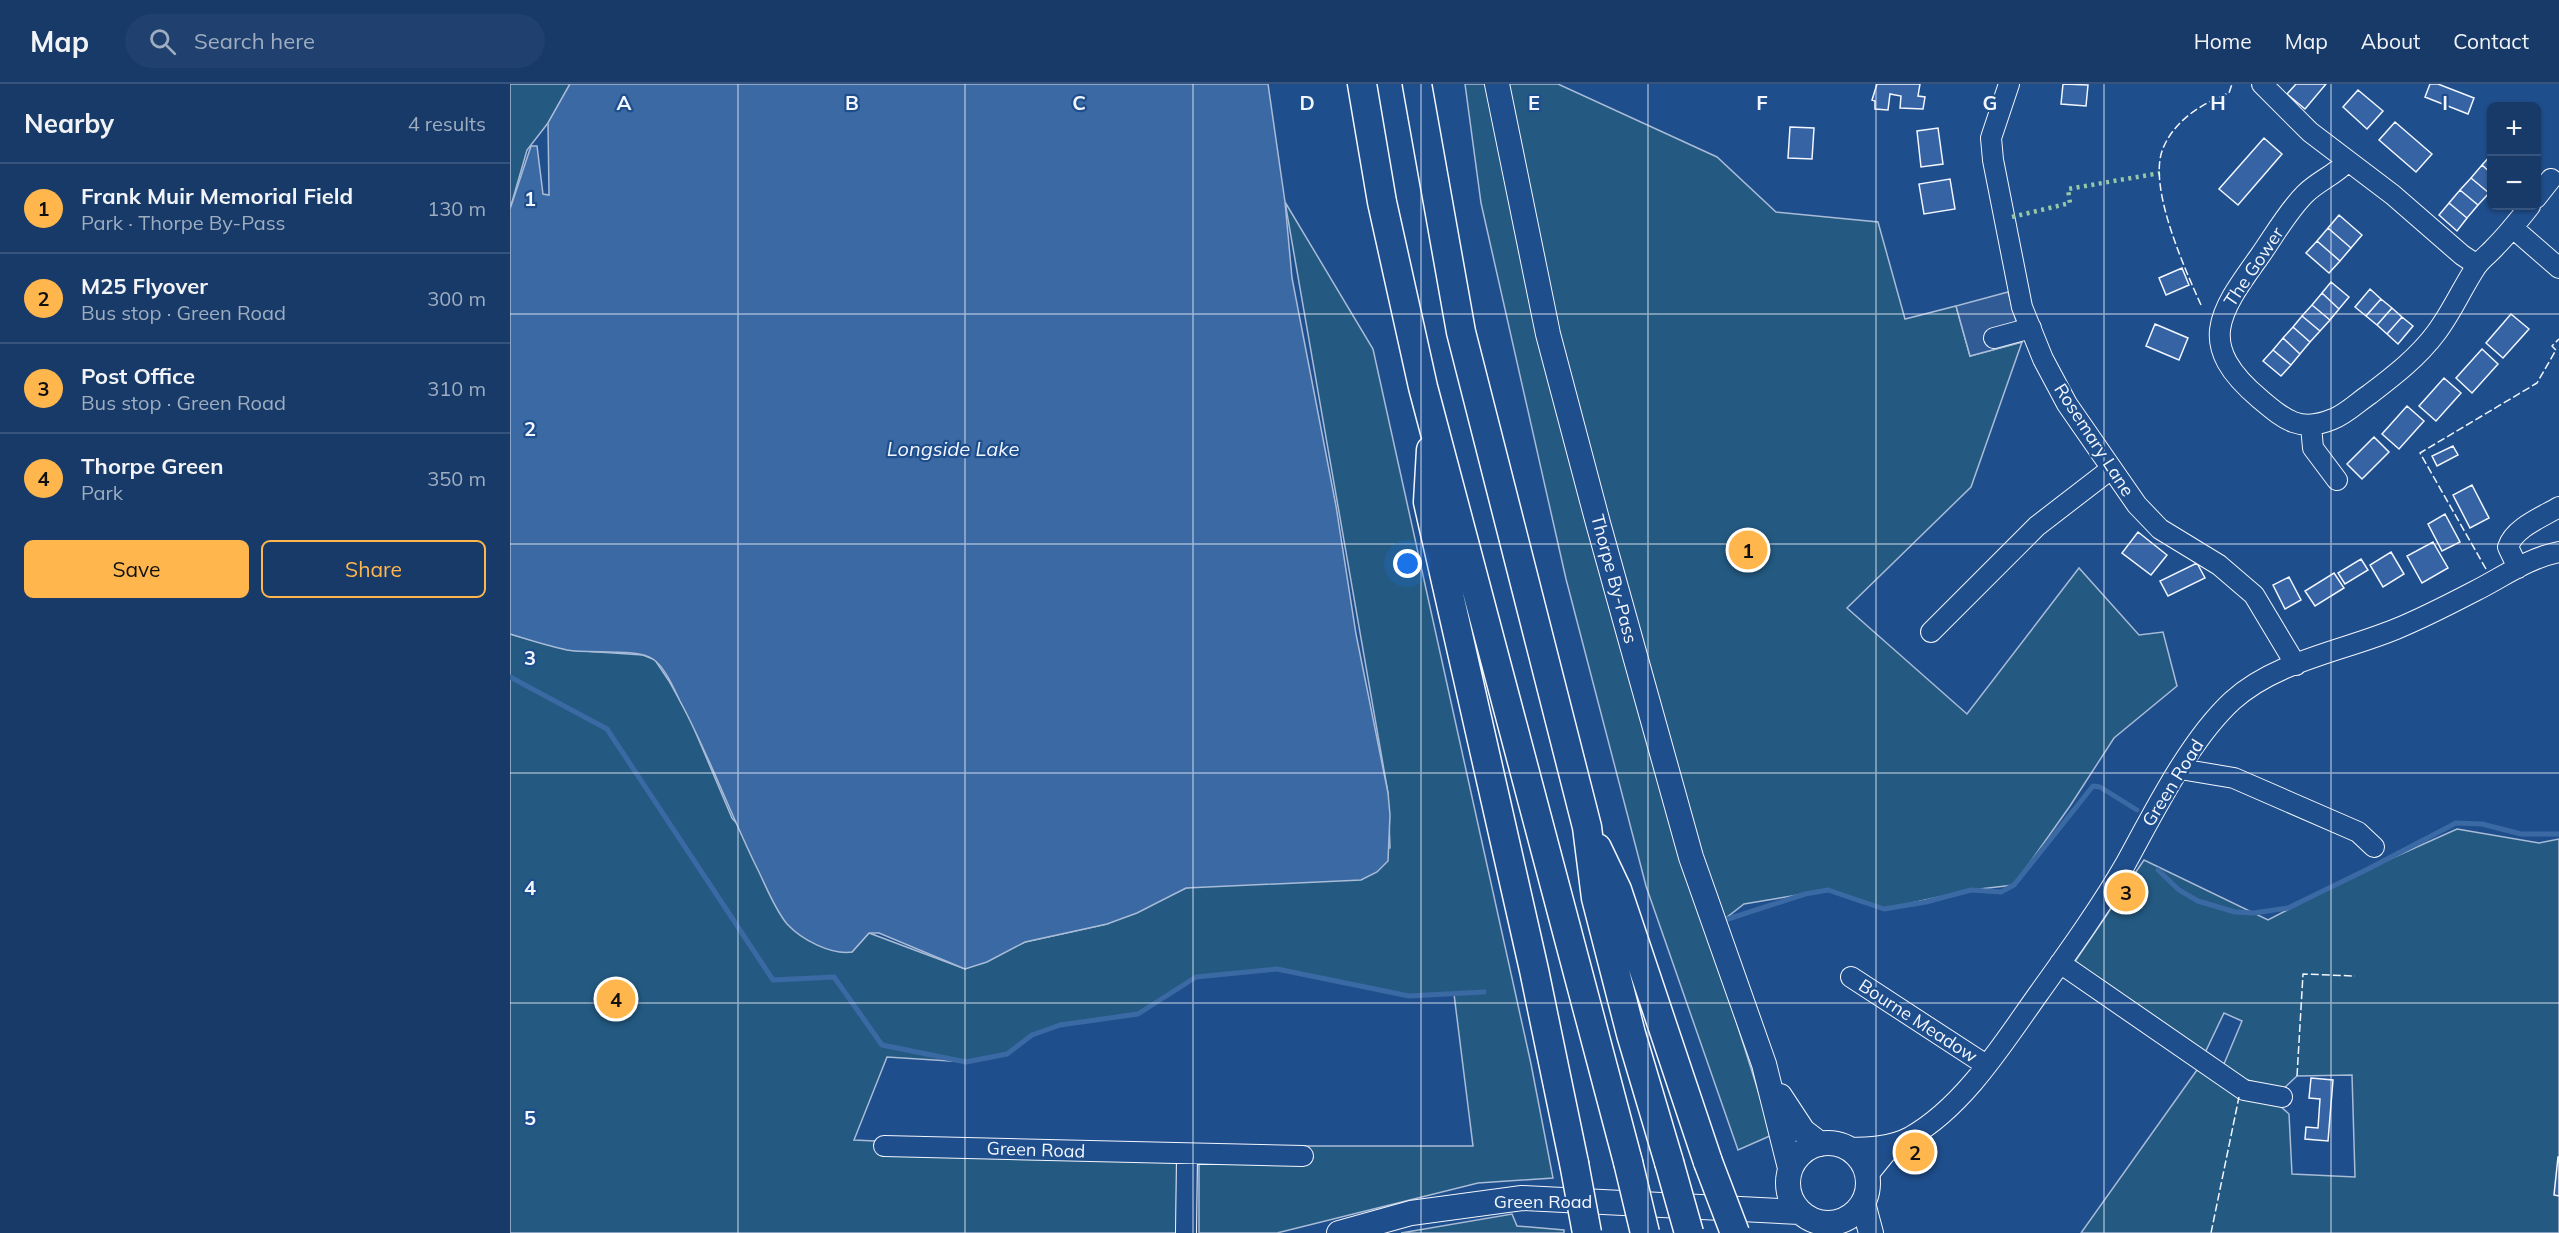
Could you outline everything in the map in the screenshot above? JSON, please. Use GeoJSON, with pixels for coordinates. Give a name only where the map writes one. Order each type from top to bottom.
{"type":"FeatureCollection","features":[{"type":"Feature","properties":{"kind":"highway"},"geometry":{"type":"LineString","coordinates":[[1362,84],[1382,202],[1433,424],[1645,1233]]}},
{"type":"Feature","properties":{"kind":"highway"},"geometry":{"type":"LineString","coordinates":[[1417,84],[1461,332],[1587,828],[1596,898],[1631,1034],[1689,1233]]}},
{"type":"Feature","properties":{"kind":"highway"},"geometry":{"type":"LineString","coordinates":[[1433,424],[1428,502],[1534,970],[1587,1233]]}},
{"type":"Feature","properties":{"kind":"highway"},"geometry":{"type":"LineString","coordinates":[[1587,828],[1617,890],[1708,1162],[1735,1233]]}},
{"type":"Feature","properties":{"kind":"main road","name":"Thorpe By-Pass"},"geometry":{"type":"LineString","coordinates":[[1497,84],[1548,334],[1691,857],[1764,1064],[1783,1104],[1803,1131],[1820,1144]]}},
{"type":"Feature","properties":{"kind":"main road","name":"Thorpe By-Pass"},"geometry":{"type":"LineString","coordinates":[[1764,1064],[1789,1176]]}},
{"type":"Feature","properties":{"kind":"main road"},"geometry":{"type":"LineString","coordinates":[[1750,1208],[1789,1176],[1799,1154],[1812,1145],[1827,1142],[1848,1148],[1861,1160],[1867,1176],[1867,1190],[1863,1203],[1857,1211],[1833,1228],[1813,1221],[1800,1212],[1791,1199],[1789,1176]]}},
{"type":"Feature","properties":{"kind":"main road","name":"Green Road"},"geometry":{"type":"LineString","coordinates":[[1339,1233],[1411,1213],[1522,1198],[1800,1212]]}},
{"type":"Feature","properties":{"kind":"main road"},"geometry":{"type":"LineString","coordinates":[[1863,1203],[1871,1233]]}},
{"type":"Feature","properties":{"kind":"street","name":"Rosemary Lane"},"geometry":{"type":"LineString","coordinates":[[2009,84],[1991,138],[1992,154],[2022,307],[2043,359],[2067,404],[2137,505],[2160,529],[2219,565],[2254,594],[2289,649],[2296,665]]}},
{"type":"Feature","properties":{"kind":"street"},"geometry":{"type":"LineString","coordinates":[[2262,84],[2310,132],[2393,195],[2462,255],[2477,265]]}},
{"type":"Feature","properties":{"kind":"street","name":"The Gower"},"geometry":{"type":"LineString","coordinates":[[2311,426],[2289,421],[2249,389],[2221,350],[2219,329],[2223,311],[2238,286],[2305,194],[2337,173],[2348,161]]}},
{"type":"Feature","properties":{"kind":"street"},"geometry":{"type":"LineString","coordinates":[[2541,192],[2551,179]]}},
{"type":"Feature","properties":{"kind":"street"},"geometry":{"type":"LineString","coordinates":[[2337,480],[2313,448],[2311,426],[2334,419],[2412,361],[2437,332],[2477,265],[2527,210]]}},
{"type":"Feature","properties":{"kind":"street"},"geometry":{"type":"LineString","coordinates":[[2512,228],[2559,268]]}},
{"type":"Feature","properties":{"kind":"street"},"geometry":{"type":"LineString","coordinates":[[1994,338],[2031,328]]}},
{"type":"Feature","properties":{"kind":"street"},"geometry":{"type":"LineString","coordinates":[[1931,632],[2037,526],[2111,469]]}},
{"type":"Feature","properties":{"kind":"street"},"geometry":{"type":"LineString","coordinates":[[2518,568],[2510,555],[2508,547],[2510,540],[2521,530],[2559,507]]}},
{"type":"Feature","properties":{"kind":"street","name":"Green Road"},"geometry":{"type":"LineString","coordinates":[[1848,1148],[1893,1144],[1911,1136],[1964,1092],[2060,963],[2124,865],[2180,769],[2212,723],[2231,702],[2251,686],[2275,673],[2397,629],[2518,568],[2559,552]]}},
{"type":"Feature","properties":{"kind":"street"},"geometry":{"type":"LineString","coordinates":[[2180,769],[2234,778],[2358,832],[2374,847]]}},
{"type":"Feature","properties":{"kind":"street"},"geometry":{"type":"LineString","coordinates":[[2060,963],[2244,1090],[2282,1097]]}},
{"type":"Feature","properties":{"kind":"street","name":"Bourne Meadow"},"geometry":{"type":"LineString","coordinates":[[1851,977],[1986,1065]]}},
{"type":"Feature","properties":{"kind":"street","name":"Green Road"},"geometry":{"type":"LineString","coordinates":[[1867,1176],[1893,1144]]}},
{"type":"Feature","properties":{"kind":"street","name":"Green Road"},"geometry":{"type":"LineString","coordinates":[[884,1146],[1303,1156]]}},
{"type":"Feature","properties":{"kind":"street"},"geometry":{"type":"LineString","coordinates":[[1186,1233],[1187,1155]]}},
{"type":"Feature","properties":{"kind":"shaded area"},"geometry":{"type":"Polygon","coordinates":[[[510,84],[570,84],[548,123],[527,150],[510,209],[510,84]]]}},
{"type":"Feature","properties":{"kind":"shaded area"},"geometry":{"type":"Polygon","coordinates":[[[1465,84],[1558,84],[1717,157],[1776,212],[1878,222],[1905,319],[1956,306],[1970,356],[2022,342],[1971,487],[1847,608],[1967,714],[2079,568],[2139,635],[2163,632],[2177,686],[2114,738],[2070,806],[2014,885],[1971,890],[1884,909],[1828,890],[1744,904],[1708,932],[1772,1135],[1738,1150],[1646,886],[1566,579],[1481,203],[1465,84]]]}},
{"type":"Feature","properties":{"kind":"shaded area"},"geometry":{"type":"Polygon","coordinates":[[[1285,202],[1373,349],[1531,1064],[1553,1178],[1478,1183],[1277,1233],[1199,1233],[1199,1146],[1473,1146],[1454,994],[1409,996],[1277,969],[1196,977],[1138,1014],[1060,1025],[1032,1035],[1007,1054],[966,1062],[887,1057],[854,1140],[1187,1155],[1181,1233],[510,1233],[510,634],[569,650],[643,655],[655,660],[690,719],[732,818],[852,952],[869,933],[965,969],[1025,942],[1107,924],[1186,888],[1390,848],[1388,793],[1285,202]]]}},
{"type":"Feature","properties":{"kind":"shaded area"},"geometry":{"type":"Polygon","coordinates":[[[2008,292],[2022,342],[1970,356],[1956,306],[2008,292]]]}},
{"type":"Feature","properties":{"kind":"shaded area"},"geometry":{"type":"Polygon","coordinates":[[[2457,829],[2539,843],[2559,839],[2559,1233],[2081,1233],[2197,1070],[2280,1106],[2289,1114],[2292,1174],[2355,1177],[2352,1075],[2297,1076],[2281,1091],[2221,1071],[2242,1021],[2224,1013],[2202,1059],[2074,963],[2144,860],[2268,920],[2361,872],[2457,829]]]}},
{"type":"Feature","properties":{"kind":"shaded area"},"geometry":{"type":"Polygon","coordinates":[[[1512,1214],[1517,1226],[1564,1230],[1564,1233],[1401,1233],[1512,1214]]]}},
{"type":"Feature","properties":{"kind":"water","name":"Longside Lake"},"geometry":{"type":"Polygon","coordinates":[[[570,84],[1268,84],[1285,202],[1292,278],[1336,506],[1356,634],[1388,793],[1390,815],[1388,861],[1377,872],[1361,880],[1186,888],[1137,913],[1107,924],[1025,942],[987,962],[965,969],[879,933],[869,933],[852,952],[844,952],[826,949],[793,930],[770,897],[691,721],[661,667],[653,659],[636,654],[567,650],[510,634],[510,209],[531,146],[537,146],[543,194],[549,195],[548,123],[570,84]]]}},
{"type":"Feature","properties":{"kind":"building"},"geometry":{"type":"Polygon","coordinates":[[[1877,84],[1920,84],[1918,96],[1925,97],[1923,109],[1900,108],[1901,96],[1890,94],[1888,110],[1875,109],[1875,101],[1872,100],[1877,84]]]}},
{"type":"Feature","properties":{"kind":"building"},"geometry":{"type":"Polygon","coordinates":[[[2063,84],[2088,85],[2086,106],[2061,104],[2063,84]]]}},
{"type":"Feature","properties":{"kind":"building"},"geometry":{"type":"Polygon","coordinates":[[[2296,84],[2326,84],[2305,109],[2287,94],[2296,84]]]}},
{"type":"Feature","properties":{"kind":"building"},"geometry":{"type":"Polygon","coordinates":[[[2430,84],[2438,84],[2474,98],[2468,114],[2425,97],[2430,84]]]}},
{"type":"Feature","properties":{"kind":"building"},"geometry":{"type":"Polygon","coordinates":[[[2358,90],[2383,111],[2367,129],[2343,107],[2358,90]]]}},
{"type":"Feature","properties":{"kind":"building"},"geometry":{"type":"Polygon","coordinates":[[[2395,122],[2432,154],[2416,172],[2379,140],[2395,122]]]}},
{"type":"Feature","properties":{"kind":"building"},"geometry":{"type":"Polygon","coordinates":[[[1790,127],[1814,128],[1812,159],[1788,158],[1790,127]]]}},
{"type":"Feature","properties":{"kind":"building"},"geometry":{"type":"Polygon","coordinates":[[[1938,128],[1943,164],[1921,167],[1917,131],[1938,128]]]}},
{"type":"Feature","properties":{"kind":"building"},"geometry":{"type":"Polygon","coordinates":[[[2264,138],[2282,154],[2238,205],[2219,189],[2264,138]]]}},
{"type":"Feature","properties":{"kind":"building"},"geometry":{"type":"Polygon","coordinates":[[[2487,160],[2487,170],[2482,165],[2487,160]]]}},
{"type":"Feature","properties":{"kind":"building"},"geometry":{"type":"Polygon","coordinates":[[[2482,165],[2487,170],[2487,191],[2471,178],[2482,165]]]}},
{"type":"Feature","properties":{"kind":"building"},"geometry":{"type":"Polygon","coordinates":[[[2471,178],[2487,191],[2487,195],[2478,205],[2460,190],[2471,178]]]}},
{"type":"Feature","properties":{"kind":"building"},"geometry":{"type":"Polygon","coordinates":[[[1950,179],[1955,209],[1924,214],[1919,184],[1950,179]]]}},
{"type":"Feature","properties":{"kind":"building"},"geometry":{"type":"Polygon","coordinates":[[[2460,190],[2478,205],[2467,218],[2449,203],[2460,190]]]}},
{"type":"Feature","properties":{"kind":"building"},"geometry":{"type":"Polygon","coordinates":[[[2449,203],[2467,218],[2457,231],[2439,215],[2449,203]]]}},
{"type":"Feature","properties":{"kind":"building"},"geometry":{"type":"Polygon","coordinates":[[[2339,215],[2362,235],[2351,248],[2328,228],[2339,215]]]}},
{"type":"Feature","properties":{"kind":"building"},"geometry":{"type":"Polygon","coordinates":[[[2328,228],[2351,248],[2340,261],[2317,241],[2328,228]]]}},
{"type":"Feature","properties":{"kind":"building"},"geometry":{"type":"Polygon","coordinates":[[[2317,241],[2340,261],[2329,273],[2306,253],[2317,241]]]}},
{"type":"Feature","properties":{"kind":"building"},"geometry":{"type":"Polygon","coordinates":[[[2182,268],[2189,285],[2166,295],[2159,278],[2182,268]]]}},
{"type":"Feature","properties":{"kind":"building"},"geometry":{"type":"Polygon","coordinates":[[[2331,282],[2349,297],[2339,309],[2322,293],[2331,282]]]}},
{"type":"Feature","properties":{"kind":"building"},"geometry":{"type":"Polygon","coordinates":[[[2370,289],[2381,299],[2366,316],[2355,307],[2370,289]]]}},
{"type":"Feature","properties":{"kind":"building"},"geometry":{"type":"Polygon","coordinates":[[[2322,293],[2339,309],[2330,320],[2312,305],[2322,293]]]}},
{"type":"Feature","properties":{"kind":"building"},"geometry":{"type":"Polygon","coordinates":[[[2381,299],[2392,308],[2377,325],[2366,316],[2381,299]]]}},
{"type":"Feature","properties":{"kind":"building"},"geometry":{"type":"Polygon","coordinates":[[[2312,305],[2330,320],[2320,331],[2302,316],[2312,305]]]}},
{"type":"Feature","properties":{"kind":"building"},"geometry":{"type":"Polygon","coordinates":[[[2392,308],[2402,317],[2387,334],[2377,325],[2392,308]]]}},
{"type":"Feature","properties":{"kind":"building"},"geometry":{"type":"Polygon","coordinates":[[[2511,314],[2529,329],[2503,358],[2486,343],[2511,314]]]}},
{"type":"Feature","properties":{"kind":"building"},"geometry":{"type":"Polygon","coordinates":[[[2302,316],[2320,331],[2310,342],[2293,327],[2302,316]]]}},
{"type":"Feature","properties":{"kind":"building"},"geometry":{"type":"Polygon","coordinates":[[[2402,317],[2413,326],[2398,344],[2387,334],[2402,317]]]}},
{"type":"Feature","properties":{"kind":"building"},"geometry":{"type":"Polygon","coordinates":[[[2155,324],[2188,338],[2179,360],[2146,346],[2155,324]]]}},
{"type":"Feature","properties":{"kind":"building"},"geometry":{"type":"Polygon","coordinates":[[[2293,327],[2310,342],[2300,354],[2283,338],[2293,327]]]}},
{"type":"Feature","properties":{"kind":"building"},"geometry":{"type":"Polygon","coordinates":[[[2283,338],[2300,354],[2291,365],[2273,350],[2283,338]]]}},
{"type":"Feature","properties":{"kind":"building"},"geometry":{"type":"Polygon","coordinates":[[[2482,349],[2498,364],[2472,393],[2456,378],[2482,349]]]}},
{"type":"Feature","properties":{"kind":"building"},"geometry":{"type":"Polygon","coordinates":[[[2273,350],[2291,365],[2281,376],[2263,361],[2273,350]]]}},
{"type":"Feature","properties":{"kind":"building"},"geometry":{"type":"Polygon","coordinates":[[[2444,378],[2461,393],[2436,421],[2419,406],[2444,378]]]}},
{"type":"Feature","properties":{"kind":"building"},"geometry":{"type":"Polygon","coordinates":[[[2407,406],[2424,421],[2399,449],[2382,434],[2407,406]]]}},
{"type":"Feature","properties":{"kind":"building"},"geometry":{"type":"Polygon","coordinates":[[[2374,437],[2389,452],[2362,479],[2347,464],[2374,437]]]}},
{"type":"Feature","properties":{"kind":"building"},"geometry":{"type":"Polygon","coordinates":[[[2453,446],[2458,455],[2437,466],[2432,456],[2453,446]]]}},
{"type":"Feature","properties":{"kind":"building"},"geometry":{"type":"Polygon","coordinates":[[[2472,485],[2489,518],[2470,528],[2453,495],[2472,485]]]}},
{"type":"Feature","properties":{"kind":"building"},"geometry":{"type":"Polygon","coordinates":[[[2445,514],[2460,542],[2442,551],[2428,524],[2445,514]]]}},
{"type":"Feature","properties":{"kind":"building"},"geometry":{"type":"Polygon","coordinates":[[[2138,532],[2167,555],[2151,575],[2122,553],[2138,532]]]}},
{"type":"Feature","properties":{"kind":"building"},"geometry":{"type":"Polygon","coordinates":[[[2433,542],[2448,568],[2422,583],[2407,556],[2433,542]]]}},
{"type":"Feature","properties":{"kind":"building"},"geometry":{"type":"Polygon","coordinates":[[[2391,552],[2404,574],[2383,587],[2370,565],[2391,552]]]}},
{"type":"Feature","properties":{"kind":"building"},"geometry":{"type":"Polygon","coordinates":[[[2361,559],[2368,570],[2345,584],[2338,573],[2361,559]]]}},
{"type":"Feature","properties":{"kind":"building"},"geometry":{"type":"Polygon","coordinates":[[[2197,563],[2205,578],[2168,596],[2160,581],[2197,563]]]}},
{"type":"Feature","properties":{"kind":"building"},"geometry":{"type":"Polygon","coordinates":[[[2334,573],[2344,588],[2315,606],[2305,591],[2334,573]]]}},
{"type":"Feature","properties":{"kind":"building"},"geometry":{"type":"Polygon","coordinates":[[[2289,577],[2301,600],[2285,609],[2273,585],[2289,577]]]}},
{"type":"Feature","properties":{"kind":"building"},"geometry":{"type":"Polygon","coordinates":[[[2311,1078],[2333,1080],[2328,1141],[2305,1139],[2306,1127],[2318,1128],[2320,1099],[2309,1098],[2311,1078]]]}},
{"type":"Feature","properties":{"kind":"building"},"geometry":{"type":"Polygon","coordinates":[[[2559,1157],[2559,1196],[2554,1195],[2559,1157]]]}},
{"type":"Feature","properties":{"kind":"waterway"},"geometry":{"type":"LineString","coordinates":[[510,677],[607,729],[773,980],[834,977],[882,1045],[966,1062],[1007,1054],[1032,1035],[1060,1025],[1138,1014],[1196,977],[1277,969],[1409,996],[1484,992]]}},
{"type":"Feature","properties":{"kind":"waterway"},"geometry":{"type":"LineString","coordinates":[[1728,919],[1805,894],[1828,890],[1884,909],[1926,902],[1971,890],[2001,892],[2014,885],[2093,786],[2100,787],[2137,810]]}},
{"type":"Feature","properties":{"kind":"waterway"},"geometry":{"type":"LineString","coordinates":[[2158,870],[2179,890],[2198,901],[2235,912],[2254,913],[2288,908],[2456,823],[2482,824],[2521,834],[2559,834]]}},
{"type":"Feature","properties":{"kind":"hedge"},"geometry":{"type":"LineString","coordinates":[[2012,217],[2070,203],[2068,189],[2160,173]]}},
{"type":"Feature","properties":{"kind":"fence"},"geometry":{"type":"LineString","coordinates":[[2201,305],[2178,251],[2164,207],[2159,167],[2162,151],[2173,131],[2198,108],[2229,93],[2232,84]]}},
{"type":"Feature","properties":{"kind":"fence"},"geometry":{"type":"LineString","coordinates":[[2486,569],[2420,453],[2537,383],[2556,350],[2552,346],[2559,339]]}},
{"type":"Feature","properties":{"kind":"fence"},"geometry":{"type":"LineString","coordinates":[[2297,1076],[2303,974],[2355,976]]}},
{"type":"Feature","properties":{"kind":"fence"},"geometry":{"type":"LineString","coordinates":[[2211,1233],[2239,1097]]}},
{"type":"Feature","properties":{"kind":"place","name":"Frank Muir Memorial Field"},"geometry":{"type":"Point","coordinates":[1748,550]}},
{"type":"Feature","properties":{"kind":"place","name":"Post Office"},"geometry":{"type":"Point","coordinates":[2126,892]}},
{"type":"Feature","properties":{"kind":"place","name":"Thorpe Green"},"geometry":{"type":"Point","coordinates":[616,999]}},
{"type":"Feature","properties":{"kind":"place","name":"M25 Flyover"},"geometry":{"type":"Point","coordinates":[1915,1152]}}]}
